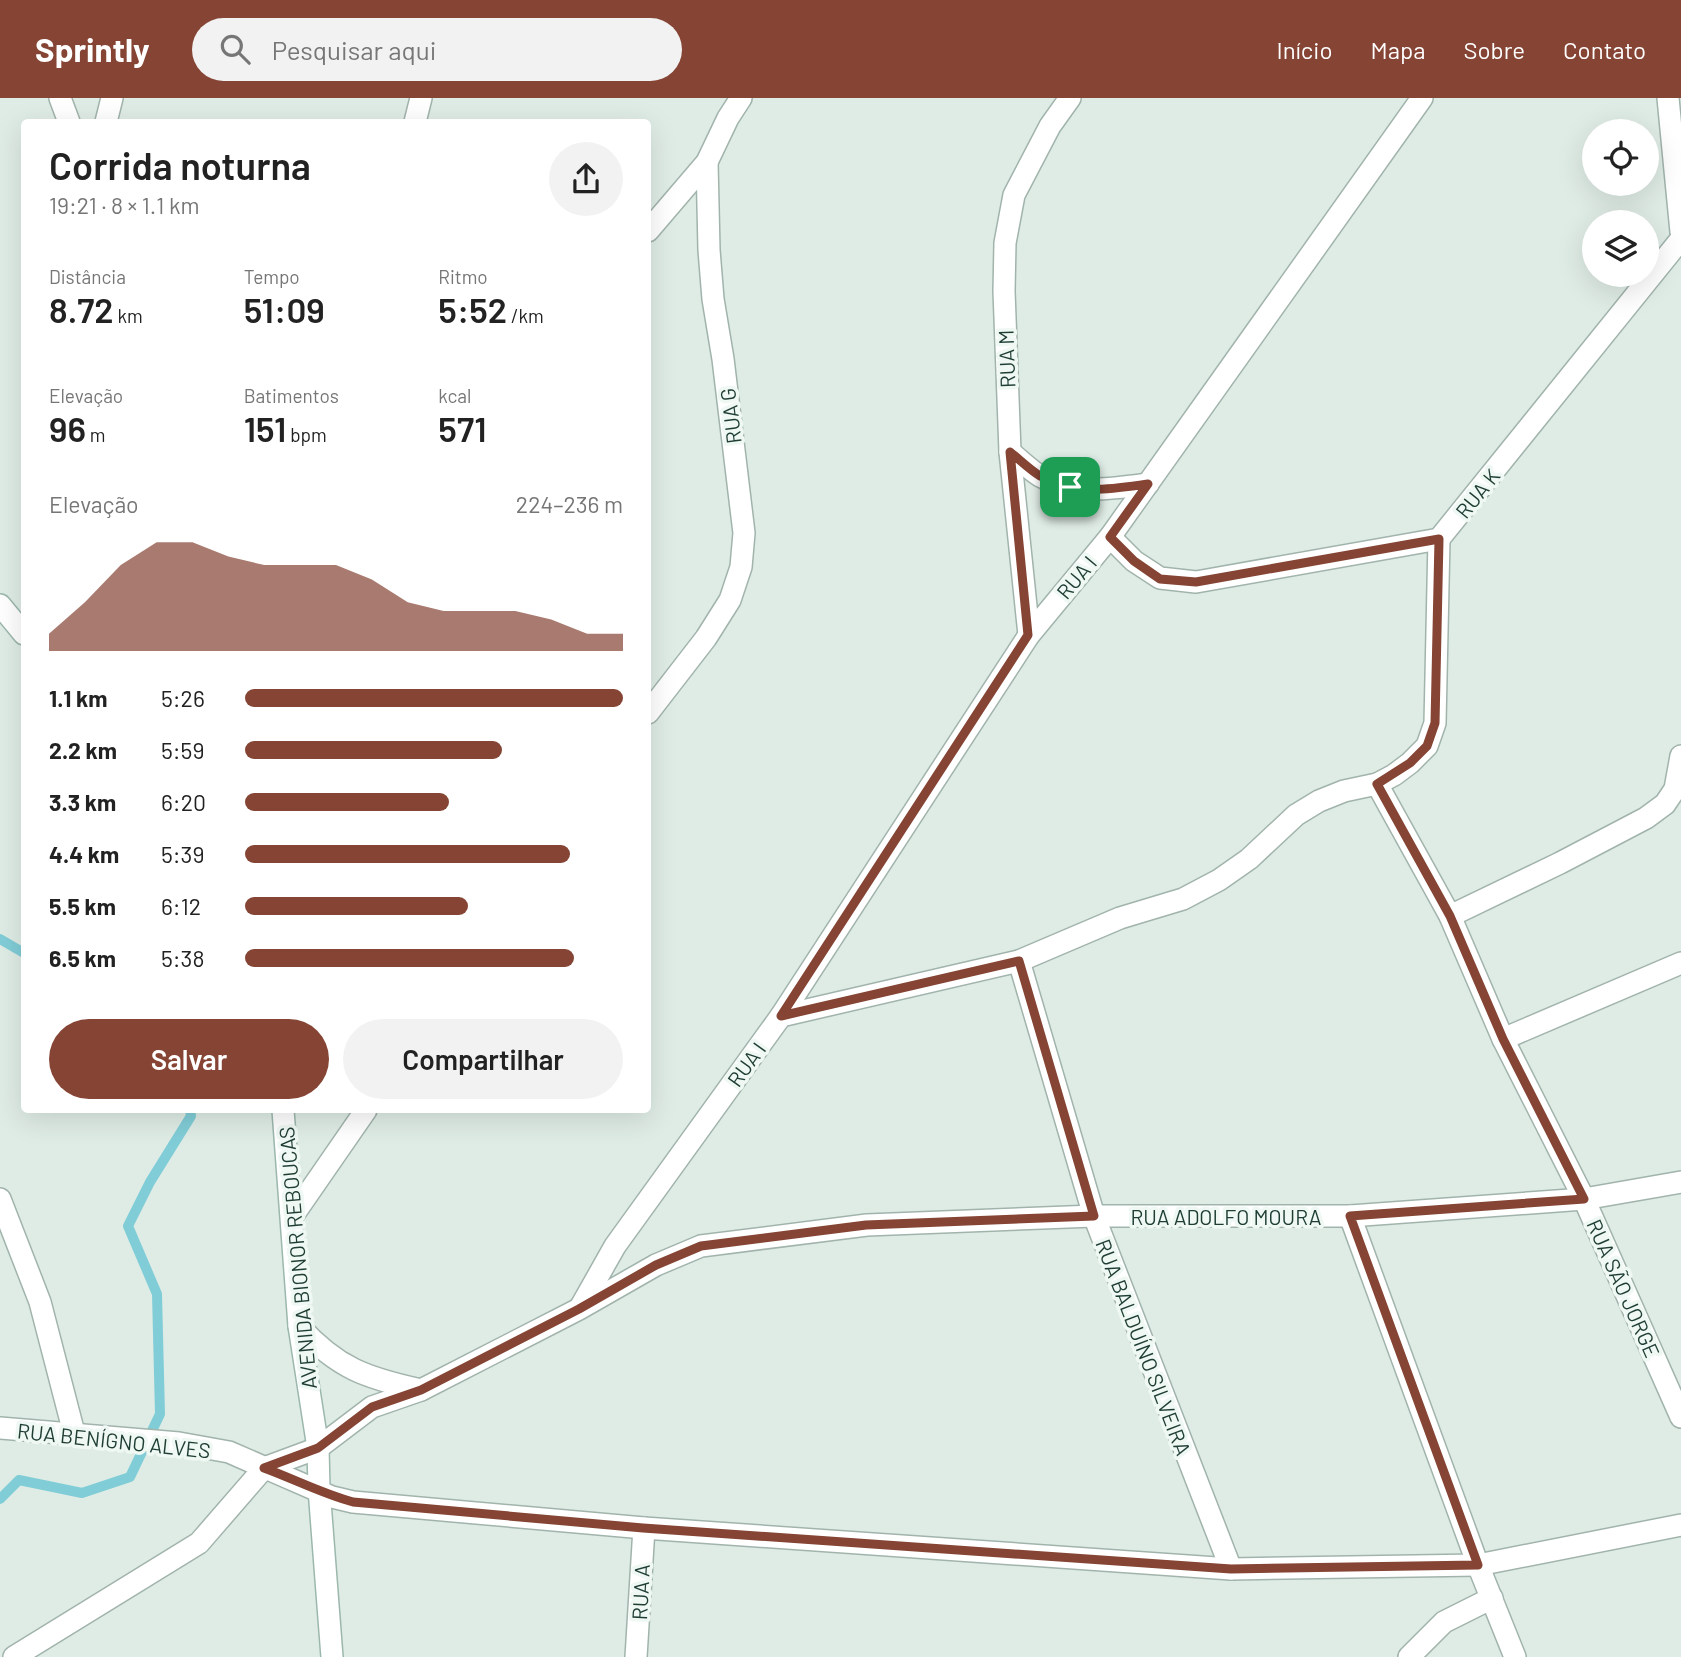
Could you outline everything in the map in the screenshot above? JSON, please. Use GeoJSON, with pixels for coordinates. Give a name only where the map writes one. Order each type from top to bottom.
{"type":"FeatureCollection","features":[{"type":"Feature","properties":{"kind":"street"},"geometry":{"type":"LineString","coordinates":[[60,98],[68,119]]}},
{"type":"Feature","properties":{"kind":"street"},"geometry":{"type":"LineString","coordinates":[[107,119],[112,98]]}},
{"type":"Feature","properties":{"kind":"street"},"geometry":{"type":"LineString","coordinates":[[416,119],[421,98]]}},
{"type":"Feature","properties":{"kind":"street","name":"RUA G"},"geometry":{"type":"LineString","coordinates":[[651,709],[706,638],[730,600],[741,567],[744,533],[712,287],[707,162],[741,98]]}},
{"type":"Feature","properties":{"kind":"street","name":"RUA M"},"geometry":{"type":"LineString","coordinates":[[1028,635],[1010,452],[1004,291],[1005,243],[1014,195],[1050,126],[1070,98]]}},
{"type":"Feature","properties":{"kind":"street","name":"RUA I"},"geometry":{"type":"LineString","coordinates":[[579,1309],[615,1245],[781,1016],[1028,635],[1110,537],[1422,98]]}},
{"type":"Feature","properties":{"kind":"street"},"geometry":{"type":"LineString","coordinates":[[1668,98],[1681,232]]}},
{"type":"Feature","properties":{"kind":"street"},"geometry":{"type":"LineString","coordinates":[[651,227],[707,162]]}},
{"type":"Feature","properties":{"kind":"street","name":"RUA K"},"geometry":{"type":"LineString","coordinates":[[1439,539],[1681,240]]}},
{"type":"Feature","properties":{"kind":"street"},"geometry":{"type":"LineString","coordinates":[[1010,452],[1040,476],[1070,487],[1098,491],[1148,484]]}},
{"type":"Feature","properties":{"kind":"street"},"geometry":{"type":"LineString","coordinates":[[781,1016],[1019,961],[1120,918],[1183,899],[1219,880],[1250,859],[1296,816],[1318,801],[1344,791],[1377,784],[1410,763],[1427,746],[1435,723],[1439,539],[1196,582],[1160,579],[1134,561],[1110,537]]}},
{"type":"Feature","properties":{"kind":"street"},"geometry":{"type":"LineString","coordinates":[[0,605],[21,630]]}},
{"type":"Feature","properties":{"kind":"street"},"geometry":{"type":"LineString","coordinates":[[1450,916],[1560,863],[1656,811],[1665,804],[1675,789],[1681,757]]}},
{"type":"Feature","properties":{"kind":"street","name":"RUA SÃO JORGE"},"geometry":{"type":"LineString","coordinates":[[1377,784],[1450,916],[1503,1039],[1584,1199],[1681,1417]]}},
{"type":"Feature","properties":{"kind":"street","name":"RUA BALDUÍNO SILVEIRA"},"geometry":{"type":"LineString","coordinates":[[1019,961],[1094,1216],[1231,1569]]}},
{"type":"Feature","properties":{"kind":"street"},"geometry":{"type":"LineString","coordinates":[[1503,1039],[1681,963]]}},
{"type":"Feature","properties":{"kind":"street","name":"AVENIDA BIONOR REBOUCAS"},"geometry":{"type":"LineString","coordinates":[[282,1113],[299,1326],[318,1448],[318,1489],[332,1657]]}},
{"type":"Feature","properties":{"kind":"street"},"geometry":{"type":"LineString","coordinates":[[292,1217],[364,1113]]}},
{"type":"Feature","properties":{"kind":"street","name":"RUA ADOLFO MOURA"},"geometry":{"type":"LineString","coordinates":[[264,1468],[318,1448],[372,1407],[421,1390],[579,1309],[656,1265],[701,1246],[866,1225],[1094,1216],[1350,1216],[1584,1199],[1681,1182]]}},
{"type":"Feature","properties":{"kind":"street"},"geometry":{"type":"LineString","coordinates":[[0,1199],[40,1303],[74,1433]]}},
{"type":"Feature","properties":{"kind":"street"},"geometry":{"type":"LineString","coordinates":[[1350,1216],[1478,1565],[1515,1657]]}},
{"type":"Feature","properties":{"kind":"street"},"geometry":{"type":"LineString","coordinates":[[299,1326],[319,1348],[343,1366],[382,1381],[421,1390]]}},
{"type":"Feature","properties":{"kind":"street","name":"RUA BENÍGNO ALVES"},"geometry":{"type":"LineString","coordinates":[[0,1428],[179,1443],[229,1452],[332,1497],[353,1502],[643,1528],[1231,1569],[1478,1565],[1681,1525]]}},
{"type":"Feature","properties":{"kind":"street"},"geometry":{"type":"LineString","coordinates":[[14,1657],[199,1542],[264,1468]]}},
{"type":"Feature","properties":{"kind":"street","name":"RUA A"},"geometry":{"type":"LineString","coordinates":[[636,1657],[643,1528]]}},
{"type":"Feature","properties":{"kind":"street"},"geometry":{"type":"LineString","coordinates":[[1409,1657],[1444,1622],[1492,1598]]}},
{"type":"Feature","properties":{"kind":"waterway"},"geometry":{"type":"LineString","coordinates":[[0,939],[21,951]]}},
{"type":"Feature","properties":{"kind":"waterway"},"geometry":{"type":"LineString","coordinates":[[0,1499],[19,1480],[82,1493],[130,1477],[160,1414],[157,1294],[128,1226],[190,1113]]}},
{"type":"Feature","properties":{"kind":"route"},"geometry":{"type":"LineString","coordinates":[[1010,452],[1040,476],[1070,487],[1098,491],[1148,484],[1110,537],[1134,561],[1160,579],[1196,582],[1439,539],[1435,723],[1427,746],[1410,763],[1377,784],[1450,916],[1503,1039],[1584,1199],[1350,1216],[1478,1565],[1231,1569],[643,1528],[353,1502],[332,1497],[264,1468],[318,1448],[372,1407],[421,1390],[579,1309],[656,1265],[701,1246],[866,1225],[1094,1216],[1019,961],[781,1016],[1028,635],[1010,452]]}}]}
